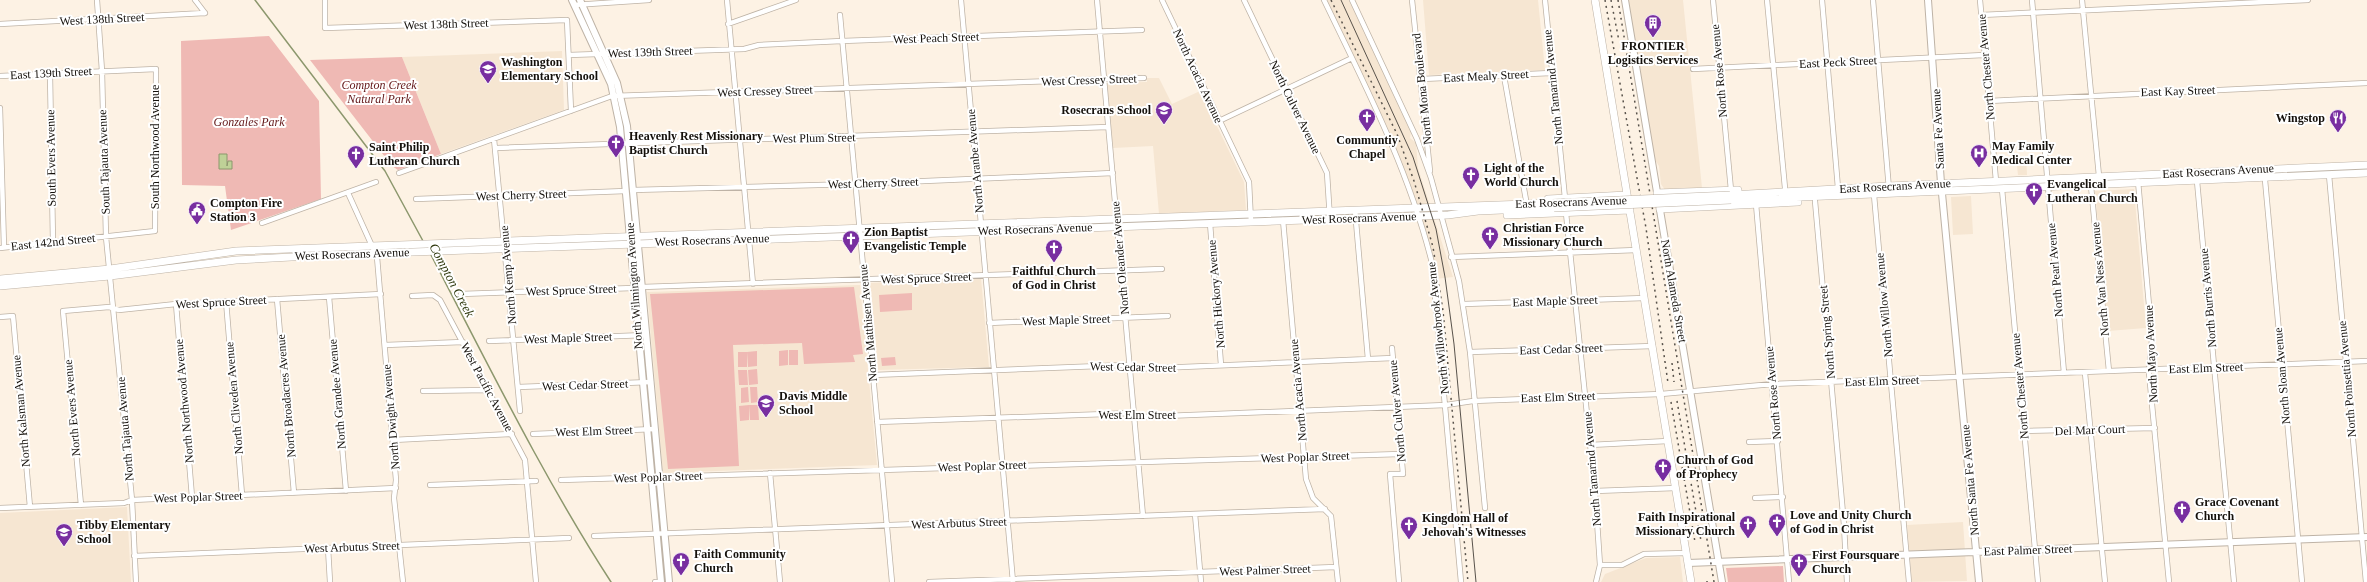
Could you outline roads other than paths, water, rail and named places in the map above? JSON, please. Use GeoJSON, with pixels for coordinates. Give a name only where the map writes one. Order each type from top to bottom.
{"type":"FeatureCollection","features":[{"type":"Feature","properties":{"kind":"main road"},"geometry":{"type":"LineString","coordinates":[[1595,0],[1691,582]]}},
{"type":"Feature","properties":{"kind":"main road","name":"North Alameda Street"},"geometry":{"type":"LineString","coordinates":[[1625,0],[1722,582]]}},
{"type":"Feature","properties":{"kind":"main road","name":"Santa Fe Avenue"},"geometry":{"type":"LineString","coordinates":[[1928,0],[1934,58],[1941,183],[1960,377]]}},
{"type":"Feature","properties":{"kind":"main road","name":"North Wilmington Avenue"},"geometry":{"type":"LineString","coordinates":[[573,2],[597,53],[614,96],[626,191],[645,429],[661,582]]}},
{"type":"Feature","properties":{"kind":"main road","name":"North Wilmington Avenue"},"geometry":{"type":"LineString","coordinates":[[580,2],[606,54],[621,96],[629,143],[666,534],[669,582]]}},
{"type":"Feature","properties":{"kind":"main road","name":"East Rosecrans Avenue"},"geometry":{"type":"LineString","coordinates":[[1421,216],[1448,215],[1553,205],[1812,192],[1838,188],[2367,165]]}},
{"type":"Feature","properties":{"kind":"main road"},"geometry":{"type":"LineString","coordinates":[[2220,171],[2222,180]]}},
{"type":"Feature","properties":{"kind":"main road","name":"East Rosecrans Avenue"},"geometry":{"type":"LineString","coordinates":[[1730,195],[1858,196],[2367,173]]}},
{"type":"Feature","properties":{"kind":"main road"},"geometry":{"type":"LineString","coordinates":[[1657,193],[1730,195],[1785,188],[1838,188]]}},
{"type":"Feature","properties":{"kind":"main road"},"geometry":{"type":"LineString","coordinates":[[1441,207],[1469,203],[1627,195]]}},
{"type":"Feature","properties":{"kind":"main road"},"geometry":{"type":"LineString","coordinates":[[1660,209],[1815,201],[1858,196]]}},
{"type":"Feature","properties":{"kind":"main road","name":"East Rosecrans Avenue"},"geometry":{"type":"LineString","coordinates":[[1419,208],[1553,205]]}},
{"type":"Feature","properties":{"kind":"main road","name":"West Rosecrans Avenue"},"geometry":{"type":"LineString","coordinates":[[1118,222],[1210,223],[1282,213],[1419,208]]}},
{"type":"Feature","properties":{"kind":"main road"},"geometry":{"type":"LineString","coordinates":[[1448,215],[1566,213],[1630,210]]}},
{"type":"Feature","properties":{"kind":"main road","name":"West Rosecrans Avenue"},"geometry":{"type":"LineString","coordinates":[[0,278],[110,272],[236,260],[434,247],[1118,222],[1250,218],[1283,220],[1421,216]]}},
{"type":"Feature","properties":{"kind":"main road","name":"West Rosecrans Avenue"},"geometry":{"type":"LineString","coordinates":[[0,286],[110,272],[191,257],[236,251],[373,250]]}},
{"type":"Feature","properties":{"kind":"main road"},"geometry":{"type":"LineString","coordinates":[[191,257],[192,265]]}},
{"type":"Feature","properties":{"kind":"main road","name":"North Santa Fe Avenue"},"geometry":{"type":"LineString","coordinates":[[1960,377],[1979,582]]}},
{"type":"Feature","properties":{"kind":"main road","name":"East Palmer Street"},"geometry":{"type":"LineString","coordinates":[[1688,563],[2364,537]]}},
{"type":"Feature","properties":{"kind":"street"},"geometry":{"type":"LineString","coordinates":[[97,0],[98,20]]}},
{"type":"Feature","properties":{"kind":"street","name":"West 138th Street"},"geometry":{"type":"LineString","coordinates":[[0,24],[98,20],[205,12],[195,0]]}},
{"type":"Feature","properties":{"kind":"street","name":"West 138th Street"},"geometry":{"type":"LineString","coordinates":[[325,0],[326,28],[567,20],[569,55]]}},
{"type":"Feature","properties":{"kind":"street"},"geometry":{"type":"LineString","coordinates":[[573,2],[649,0]]}},
{"type":"Feature","properties":{"kind":"street"},"geometry":{"type":"LineString","coordinates":[[727,0],[753,284]]}},
{"type":"Feature","properties":{"kind":"street"},"geometry":{"type":"LineString","coordinates":[[728,24],[796,0]]}},
{"type":"Feature","properties":{"kind":"street","name":"North Aranbe Avenue"},"geometry":{"type":"LineString","coordinates":[[961,0],[998,419]]}},
{"type":"Feature","properties":{"kind":"street","name":"North Oleander Avenue"},"geometry":{"type":"LineString","coordinates":[[1097,0],[1118,222],[1143,516]]}},
{"type":"Feature","properties":{"kind":"street","name":"North Acacia Avenue"},"geometry":{"type":"LineString","coordinates":[[1162,0],[1249,182],[1250,218]]}},
{"type":"Feature","properties":{"kind":"street","name":"North Culver Avenue"},"geometry":{"type":"LineString","coordinates":[[1244,0],[1327,173],[1330,219]]}},
{"type":"Feature","properties":{"kind":"street","name":"North Willowbrook Avenue"},"geometry":{"type":"LineString","coordinates":[[1324,0],[1374,101],[1421,216],[1432,263],[1461,582]]}},
{"type":"Feature","properties":{"kind":"street","name":"North Willowbrook Avenue"},"geometry":{"type":"LineString","coordinates":[[1352,0],[1399,99],[1441,207],[1440,215],[1464,304],[1485,508]]}},
{"type":"Feature","properties":{"kind":"street","name":"North Mona Boulevard"},"geometry":{"type":"LineString","coordinates":[[1412,0],[1422,79],[1431,178]]}},
{"type":"Feature","properties":{"kind":"street","name":"North Tamarind Avenue"},"geometry":{"type":"LineString","coordinates":[[1545,0],[1551,73],[1565,198]]}},
{"type":"Feature","properties":{"kind":"street","name":"North Rose Avenue"},"geometry":{"type":"LineString","coordinates":[[1713,0],[1730,195]]}},
{"type":"Feature","properties":{"kind":"street"},"geometry":{"type":"LineString","coordinates":[[1767,0],[1785,188]]}},
{"type":"Feature","properties":{"kind":"street"},"geometry":{"type":"LineString","coordinates":[[1822,0],[1838,188]]}},
{"type":"Feature","properties":{"kind":"street"},"geometry":{"type":"LineString","coordinates":[[1873,0],[1889,194]]}},
{"type":"Feature","properties":{"kind":"street","name":"North Chester Avenue"},"geometry":{"type":"LineString","coordinates":[[1980,0],[1996,181]]}},
{"type":"Feature","properties":{"kind":"street","name":"North Pearl Avenue"},"geometry":{"type":"LineString","coordinates":[[2032,0],[2042,98],[2047,188],[2064,373]]}},
{"type":"Feature","properties":{"kind":"street"},"geometry":{"type":"LineString","coordinates":[[2082,0],[2099,176]]}},
{"type":"Feature","properties":{"kind":"street"},"geometry":{"type":"LineString","coordinates":[[1981,15],[2308,0]]}},
{"type":"Feature","properties":{"kind":"street","name":"North Matthisen Avenue"},"geometry":{"type":"LineString","coordinates":[[840,15],[892,582]]}},
{"type":"Feature","properties":{"kind":"street","name":"South Tajauta Avenue"},"geometry":{"type":"LineString","coordinates":[[98,20],[102,71],[106,237],[110,272]]}},
{"type":"Feature","properties":{"kind":"street","name":"West Peach Street"},"geometry":{"type":"LineString","coordinates":[[731,48],[842,41],[1142,30]]}},
{"type":"Feature","properties":{"kind":"street","name":"West 139th Street"},"geometry":{"type":"LineString","coordinates":[[569,55],[731,48]]}},
{"type":"Feature","properties":{"kind":"street"},"geometry":{"type":"LineString","coordinates":[[569,55],[571,111]]}},
{"type":"Feature","properties":{"kind":"street","name":"East Peck Street"},"geometry":{"type":"LineString","coordinates":[[1693,69],[1984,55]]}},
{"type":"Feature","properties":{"kind":"street"},"geometry":{"type":"LineString","coordinates":[[1219,121],[1352,58]]}},
{"type":"Feature","properties":{"kind":"street","name":"South Northwood Avenue"},"geometry":{"type":"LineString","coordinates":[[102,71],[156,69],[155,230],[106,237]]}},
{"type":"Feature","properties":{"kind":"street","name":"East 139th Street"},"geometry":{"type":"LineString","coordinates":[[0,76],[102,71]]}},
{"type":"Feature","properties":{"kind":"street","name":"East Mealy Street"},"geometry":{"type":"LineString","coordinates":[[1422,79],[1551,73]]}},
{"type":"Feature","properties":{"kind":"street","name":"South Evers Avenue"},"geometry":{"type":"LineString","coordinates":[[50,74],[53,243]]}},
{"type":"Feature","properties":{"kind":"street"},"geometry":{"type":"LineString","coordinates":[[1504,76],[1526,200]]}},
{"type":"Feature","properties":{"kind":"street","name":"West Cressey Street"},"geometry":{"type":"LineString","coordinates":[[399,172],[614,96],[1144,78]]}},
{"type":"Feature","properties":{"kind":"street","name":"East Kay Street"},"geometry":{"type":"LineString","coordinates":[[1989,101],[2367,83]]}},
{"type":"Feature","properties":{"kind":"street"},"geometry":{"type":"LineString","coordinates":[[0,108],[2,247]]}},
{"type":"Feature","properties":{"kind":"street","name":"West Plum Street"},"geometry":{"type":"LineString","coordinates":[[497,148],[1108,127]]}},
{"type":"Feature","properties":{"kind":"street","name":"North Kemp Avenue"},"geometry":{"type":"LineString","coordinates":[[494,139],[497,148],[500,197],[520,411]]}},
{"type":"Feature","properties":{"kind":"street","name":"North Sloan Avenue"},"geometry":{"type":"LineString","coordinates":[[2264,169],[2302,582]]}},
{"type":"Feature","properties":{"kind":"street","name":"West Cherry Street"},"geometry":{"type":"LineString","coordinates":[[633,190],[855,184],[1113,173]]}},
{"type":"Feature","properties":{"kind":"street","name":"North Mayo Avenue"},"geometry":{"type":"LineString","coordinates":[[2138,175],[2152,339],[2150,370],[2169,582]]}},
{"type":"Feature","properties":{"kind":"street","name":"North Poinsettia Avenue"},"geometry":{"type":"LineString","coordinates":[[2329,175],[2344,362],[2364,537],[2366,582]]}},
{"type":"Feature","properties":{"kind":"street","name":"North Burris Avenue"},"geometry":{"type":"LineString","coordinates":[[2197,181],[2234,582]]}},
{"type":"Feature","properties":{"kind":"street"},"geometry":{"type":"LineString","coordinates":[[262,223],[376,182]]}},
{"type":"Feature","properties":{"kind":"street","name":"North Van Ness Avenue"},"geometry":{"type":"LineString","coordinates":[[2091,186],[2109,371]]}},
{"type":"Feature","properties":{"kind":"street","name":"North Chester Avenue"},"geometry":{"type":"LineString","coordinates":[[2002,189],[2038,582]]}},
{"type":"Feature","properties":{"kind":"street","name":"West Cherry Street"},"geometry":{"type":"LineString","coordinates":[[416,198],[500,197],[626,191]]}},
{"type":"Feature","properties":{"kind":"street","name":"North Dwight Avenue"},"geometry":{"type":"LineString","coordinates":[[348,193],[373,250],[381,294],[393,440],[396,488],[394,498],[403,582]]}},
{"type":"Feature","properties":{"kind":"street","name":"North Willow Avenue"},"geometry":{"type":"LineString","coordinates":[[1874,195],[1909,582]]}},
{"type":"Feature","properties":{"kind":"street","name":"North Spring Street"},"geometry":{"type":"LineString","coordinates":[[1815,201],[1831,382],[1846,582]]}},
{"type":"Feature","properties":{"kind":"street","name":"North Rose Avenue"},"geometry":{"type":"LineString","coordinates":[[1756,204],[1783,497],[1789,582]]}},
{"type":"Feature","properties":{"kind":"street","name":"North Culver Avenue"},"geometry":{"type":"LineString","coordinates":[[1355,210],[1368,359]]}},
{"type":"Feature","properties":{"kind":"street","name":"North Acacia Avenue"},"geometry":{"type":"LineString","coordinates":[[1282,213],[1307,486],[1313,498],[1325,509],[1333,524],[1338,582]]}},
{"type":"Feature","properties":{"kind":"street","name":"North Tamarind Avenue"},"geometry":{"type":"LineString","coordinates":[[1566,213],[1574,301],[1596,491],[1600,566],[1596,582]]}},
{"type":"Feature","properties":{"kind":"street","name":"North Hickory Avenue"},"geometry":{"type":"LineString","coordinates":[[1210,223],[1221,366]]}},
{"type":"Feature","properties":{"kind":"street","name":"East 142nd Street"},"geometry":{"type":"LineString","coordinates":[[2,247],[106,237]]}},
{"type":"Feature","properties":{"kind":"street"},"geometry":{"type":"LineString","coordinates":[[1451,257],[1636,250]]}},
{"type":"Feature","properties":{"kind":"street","name":"West Spruce Street"},"geometry":{"type":"LineString","coordinates":[[642,287],[1162,269]]}},
{"type":"Feature","properties":{"kind":"street","name":"North Tajauta Avenue"},"geometry":{"type":"LineString","coordinates":[[110,272],[132,500],[136,582]]}},
{"type":"Feature","properties":{"kind":"street","name":"West Spruce Street"},"geometry":{"type":"LineString","coordinates":[[461,294],[634,288]]}},
{"type":"Feature","properties":{"kind":"street","name":"West Spruce Street"},"geometry":{"type":"LineString","coordinates":[[63,311],[109,307],[119,310],[176,304],[381,294]]}},
{"type":"Feature","properties":{"kind":"street","name":"West Pacific Avenue"},"geometry":{"type":"LineString","coordinates":[[412,296],[437,297],[463,342],[525,460],[527,481]]}},
{"type":"Feature","properties":{"kind":"street","name":"North Grandee Avenue"},"geometry":{"type":"LineString","coordinates":[[329,297],[346,491]]}},
{"type":"Feature","properties":{"kind":"street","name":"East Maple Street"},"geometry":{"type":"LineString","coordinates":[[1464,304],[1645,298]]}},
{"type":"Feature","properties":{"kind":"street","name":"North Broadacres Avenue"},"geometry":{"type":"LineString","coordinates":[[278,299],[294,493]]}},
{"type":"Feature","properties":{"kind":"street","name":"North Cliveden Avenue"},"geometry":{"type":"LineString","coordinates":[[226,301],[242,495]]}},
{"type":"Feature","properties":{"kind":"street","name":"North Northwood Avenue"},"geometry":{"type":"LineString","coordinates":[[176,304],[192,497]]}},
{"type":"Feature","properties":{"kind":"street","name":"North Evers Avenue"},"geometry":{"type":"LineString","coordinates":[[63,311],[81,505]]}},
{"type":"Feature","properties":{"kind":"street","name":"North Kalsman Avenue"},"geometry":{"type":"LineString","coordinates":[[0,317],[13,316],[30,507]]}},
{"type":"Feature","properties":{"kind":"street","name":"West Maple Street"},"geometry":{"type":"LineString","coordinates":[[989,323],[1168,316]]}},
{"type":"Feature","properties":{"kind":"street","name":"West Maple Street"},"geometry":{"type":"LineString","coordinates":[[489,341],[646,334]]}},
{"type":"Feature","properties":{"kind":"street"},"geometry":{"type":"LineString","coordinates":[[385,345],[463,342]]}},
{"type":"Feature","properties":{"kind":"street","name":"East Cedar Street"},"geometry":{"type":"LineString","coordinates":[[1470,352],[1652,346]]}},
{"type":"Feature","properties":{"kind":"street","name":"North Culver Avenue"},"geometry":{"type":"LineString","coordinates":[[1392,348],[1403,474],[1390,474],[1399,582]]}},
{"type":"Feature","properties":{"kind":"street","name":"West Cedar Street"},"geometry":{"type":"LineString","coordinates":[[873,375],[1126,365],[1135,369],[1393,358]]}},
{"type":"Feature","properties":{"kind":"street","name":"East Elm Street"},"geometry":{"type":"LineString","coordinates":[[1397,407],[1473,401],[1660,394],[1690,390],[1773,384],[2214,368],[2367,360]]}},
{"type":"Feature","properties":{"kind":"street"},"geometry":{"type":"LineString","coordinates":[[2085,372],[2105,582]]}},
{"type":"Feature","properties":{"kind":"street","name":"West Cedar Street"},"geometry":{"type":"LineString","coordinates":[[518,387],[651,382]]}},
{"type":"Feature","properties":{"kind":"street"},"geometry":{"type":"LineString","coordinates":[[423,391],[488,390]]}},
{"type":"Feature","properties":{"kind":"street","name":"West Elm Street"},"geometry":{"type":"LineString","coordinates":[[877,422],[998,419],[1134,413],[1140,417],[1397,407]]}},
{"type":"Feature","properties":{"kind":"street"},"geometry":{"type":"LineString","coordinates":[[998,419],[1013,580]]}},
{"type":"Feature","properties":{"kind":"street","name":"Del Mar Court"},"geometry":{"type":"LineString","coordinates":[[2024,431],[2155,428]]}},
{"type":"Feature","properties":{"kind":"street","name":"West Elm Street"},"geometry":{"type":"LineString","coordinates":[[533,434],[655,429]]}},
{"type":"Feature","properties":{"kind":"street"},"geometry":{"type":"LineString","coordinates":[[393,440],[512,434]]}},
{"type":"Feature","properties":{"kind":"street"},"geometry":{"type":"LineString","coordinates":[[1590,445],[1668,441]]}},
{"type":"Feature","properties":{"kind":"street"},"geometry":{"type":"LineString","coordinates":[[1749,442],[1778,441]]}},
{"type":"Feature","properties":{"kind":"street","name":"West Poplar Street"},"geometry":{"type":"LineString","coordinates":[[561,480],[1139,461],[1143,464],[1401,454]]}},
{"type":"Feature","properties":{"kind":"street"},"geometry":{"type":"LineString","coordinates":[[770,473],[780,582]]}},
{"type":"Feature","properties":{"kind":"street"},"geometry":{"type":"LineString","coordinates":[[527,481],[536,582]]}},
{"type":"Feature","properties":{"kind":"street"},"geometry":{"type":"LineString","coordinates":[[430,486],[536,481]]}},
{"type":"Feature","properties":{"kind":"street","name":"West Poplar Street"},"geometry":{"type":"LineString","coordinates":[[0,508],[124,503],[132,500],[396,488]]}},
{"type":"Feature","properties":{"kind":"street"},"geometry":{"type":"LineString","coordinates":[[1596,491],[1676,488]]}},
{"type":"Feature","properties":{"kind":"street"},"geometry":{"type":"LineString","coordinates":[[1755,498],[1783,497]]}},
{"type":"Feature","properties":{"kind":"street","name":"West Arbutus Street"},"geometry":{"type":"LineString","coordinates":[[594,536],[1325,509]]}},
{"type":"Feature","properties":{"kind":"street"},"geometry":{"type":"LineString","coordinates":[[1195,514],[1201,582]]}},
{"type":"Feature","properties":{"kind":"street","name":"West Arbutus Street"},"geometry":{"type":"LineString","coordinates":[[134,556],[569,538]]}},
{"type":"Feature","properties":{"kind":"street"},"geometry":{"type":"LineString","coordinates":[[328,548],[330,582]]}},
{"type":"Feature","properties":{"kind":"street"},"geometry":{"type":"LineString","coordinates":[[1600,566],[1622,565],[1644,554],[1687,553]]}},
{"type":"Feature","properties":{"kind":"street","name":"West Palmer Street"},"geometry":{"type":"LineString","coordinates":[[929,582],[1336,567]]}},
{"type":"Feature","properties":{"kind":"waterway","name":"Compton Creek"},"geometry":{"type":"LineString","coordinates":[[255,0],[385,171],[423,241]]}},
{"type":"Feature","properties":{"kind":"waterway","name":"Compton Creek"},"geometry":{"type":"LineString","coordinates":[[430,253],[539,461],[562,502],[611,582]]}},
{"type":"Feature","properties":{"kind":"tram line"},"geometry":{"type":"LineString","coordinates":[[1341,0],[1413,157],[1436,229],[1445,277],[1454,344],[1476,582]]}},
{"type":"Feature","properties":{"kind":"railway"},"geometry":{"type":"LineString","coordinates":[[1331,0],[1397,134],[1414,181],[1433,247],[1443,311],[1468,582]]}},
{"type":"Feature","properties":{"kind":"railway"},"geometry":{"type":"LineString","coordinates":[[1605,0],[1646,228],[1668,383]]}},
{"type":"Feature","properties":{"kind":"railway"},"geometry":{"type":"LineString","coordinates":[[1611,0],[1619,41]]}},
{"type":"Feature","properties":{"kind":"railway"},"geometry":{"type":"LineString","coordinates":[[1618,0],[1714,582]]}},
{"type":"Feature","properties":{"kind":"railway"},"geometry":{"type":"LineString","coordinates":[[1672,363],[1674,382]]}},
{"type":"Feature","properties":{"kind":"railway"},"geometry":{"type":"LineString","coordinates":[[1677,401],[1701,541]]}},
{"type":"Feature","properties":{"kind":"railway"},"geometry":{"type":"LineString","coordinates":[[1671,402],[1695,542]]}},
{"type":"Feature","properties":{"kind":"place","name":"FRONTIER Logistics Services"},"geometry":{"type":"Point","coordinates":[1653,38]}},
{"type":"Feature","properties":{"kind":"place","name":"Washington Elementary School"},"geometry":{"type":"Point","coordinates":[488,84]}},
{"type":"Feature","properties":{"kind":"place","name":"Rosecrans School"},"geometry":{"type":"Point","coordinates":[1164,125]}},
{"type":"Feature","properties":{"kind":"place","name":"Communtiy Chapel"},"geometry":{"type":"Point","coordinates":[1367,132]}},
{"type":"Feature","properties":{"kind":"place","name":"Wingstop"},"geometry":{"type":"Point","coordinates":[2338,133]}},
{"type":"Feature","properties":{"kind":"place","name":"Heavenly Rest Missionary Baptist Church"},"geometry":{"type":"Point","coordinates":[616,158]}},
{"type":"Feature","properties":{"kind":"place","name":"May Family Medical Center"},"geometry":{"type":"Point","coordinates":[1979,168]}},
{"type":"Feature","properties":{"kind":"place","name":"Saint Philip Lutheran Church"},"geometry":{"type":"Point","coordinates":[356,169]}},
{"type":"Feature","properties":{"kind":"place","name":"Light of the World Church"},"geometry":{"type":"Point","coordinates":[1471,190]}},
{"type":"Feature","properties":{"kind":"place","name":"Evangelical Lutheran Church"},"geometry":{"type":"Point","coordinates":[2034,206]}},
{"type":"Feature","properties":{"kind":"place","name":"Compton Fire Station 3"},"geometry":{"type":"Point","coordinates":[197,225]}},
{"type":"Feature","properties":{"kind":"place","name":"Christian Force Missionary Church"},"geometry":{"type":"Point","coordinates":[1490,250]}},
{"type":"Feature","properties":{"kind":"place","name":"Zion Baptist Evangelistic Temple"},"geometry":{"type":"Point","coordinates":[851,254]}},
{"type":"Feature","properties":{"kind":"place","name":"Faithful Church of God in Christ"},"geometry":{"type":"Point","coordinates":[1054,263]}},
{"type":"Feature","properties":{"kind":"place","name":"Davis Middle School"},"geometry":{"type":"Point","coordinates":[766,418]}},
{"type":"Feature","properties":{"kind":"place","name":"Church of God of Prophecy"},"geometry":{"type":"Point","coordinates":[1663,482]}},
{"type":"Feature","properties":{"kind":"place","name":"Grace Covenant Church"},"geometry":{"type":"Point","coordinates":[2182,524]}},
{"type":"Feature","properties":{"kind":"place","name":"Love and Unity Church of God in Christ"},"geometry":{"type":"Point","coordinates":[1777,537]}},
{"type":"Feature","properties":{"kind":"place","name":"Faith Inspirational Missionary Church"},"geometry":{"type":"Point","coordinates":[1748,539]}},
{"type":"Feature","properties":{"kind":"place","name":"Kingdom Hall of Jehovah's Witnesses"},"geometry":{"type":"Point","coordinates":[1409,540]}},
{"type":"Feature","properties":{"kind":"place","name":"Tibby Elementary School"},"geometry":{"type":"Point","coordinates":[64,547]}},
{"type":"Feature","properties":{"kind":"place","name":"Faith Community Church"},"geometry":{"type":"Point","coordinates":[681,576]}},
{"type":"Feature","properties":{"kind":"place","name":"First Foursquare Church"},"geometry":{"type":"Point","coordinates":[1799,577]}},
{"type":"Feature","properties":{"kind":"park label","name":"Compton Creek Natural Park"},"geometry":{"type":"Point","coordinates":[379,92]}},
{"type":"Feature","properties":{"kind":"park label","name":"Gonzales Park"},"geometry":{"type":"Point","coordinates":[249,122]}}]}
